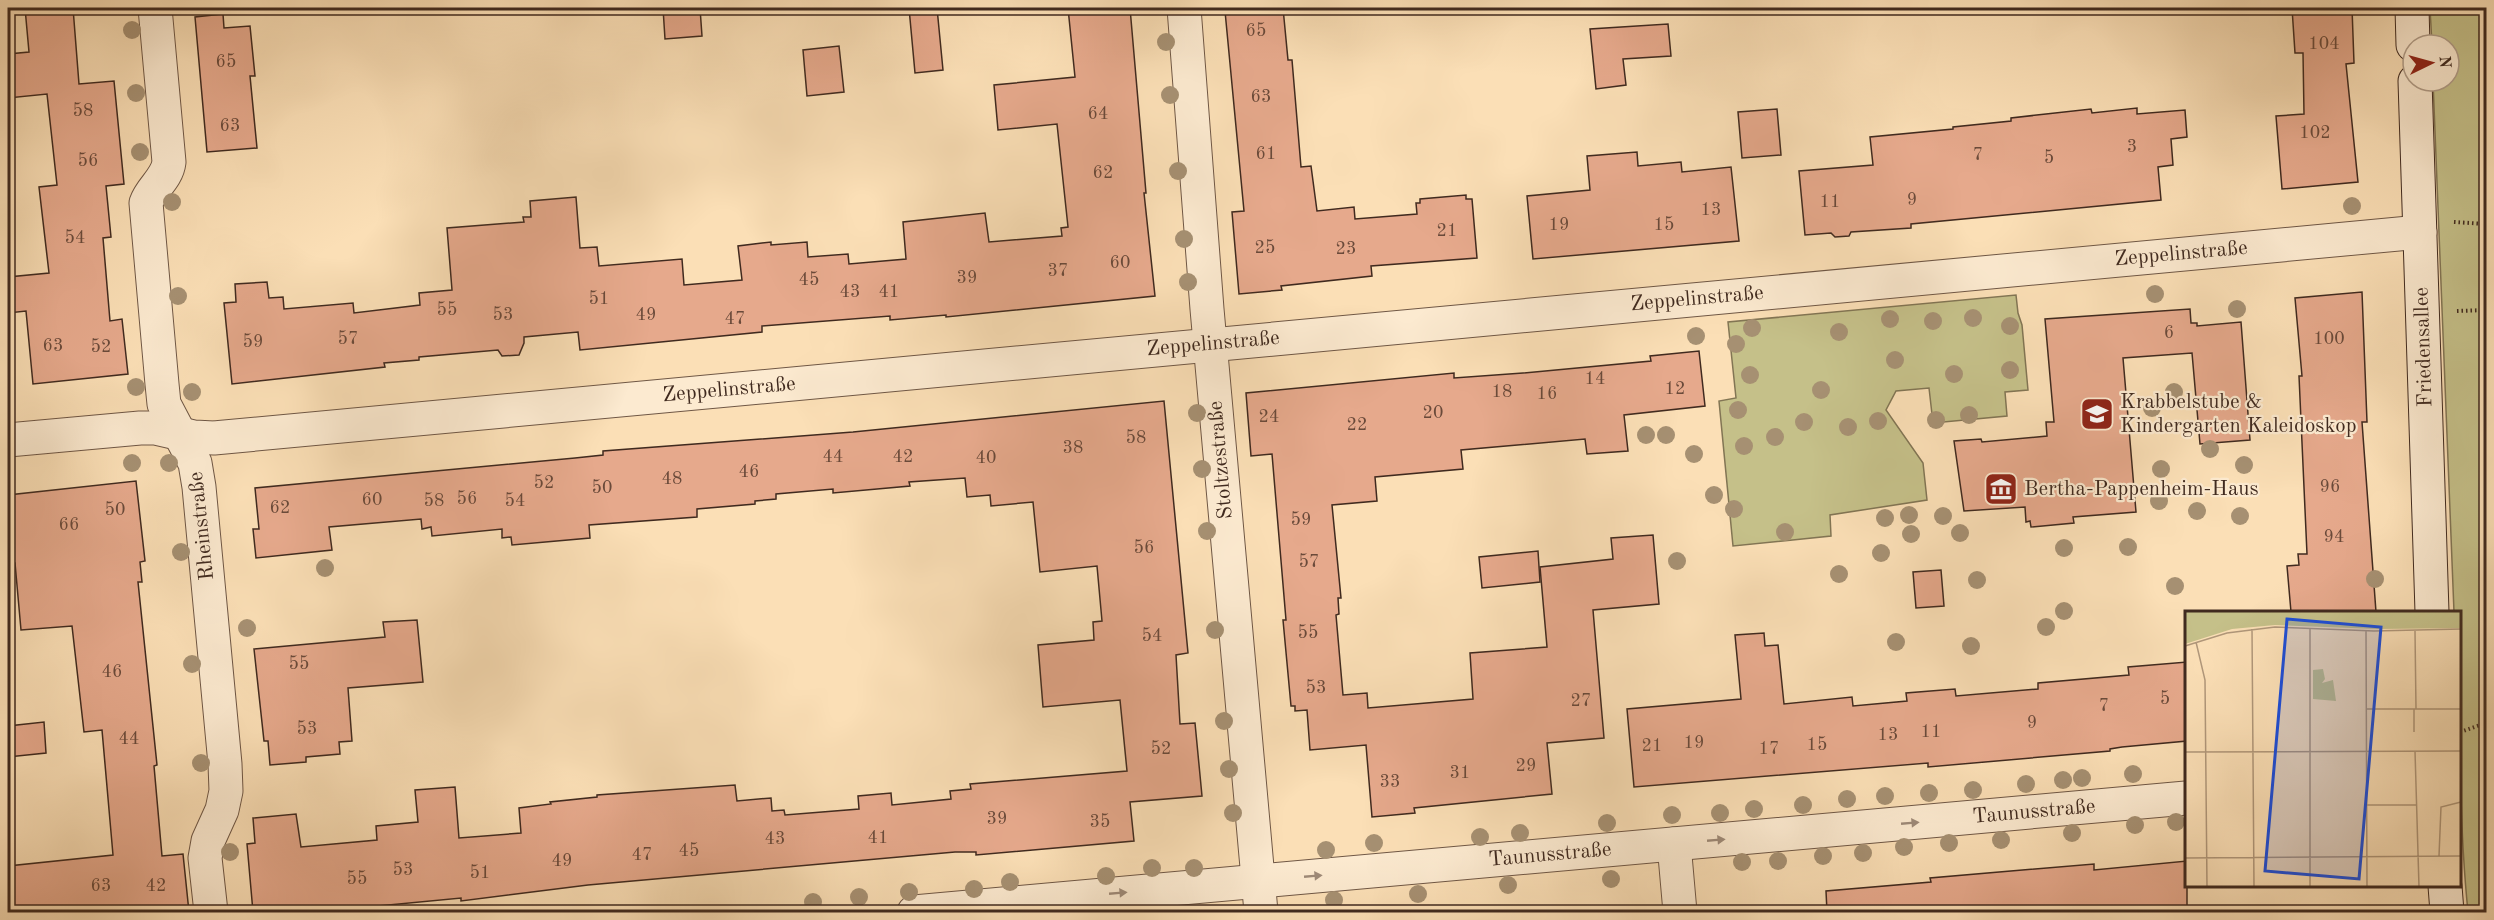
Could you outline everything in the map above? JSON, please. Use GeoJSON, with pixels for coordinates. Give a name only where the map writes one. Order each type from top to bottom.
{"type":"FeatureCollection","features":[{"type":"Feature","properties":{"kind":"street","name":"Rheinstraße"},"geometry":{"type":"LineString","coordinates":[[155,8],[169,162],[165,176],[148,196],[147,215],[164,405],[195,463],[225,764],[226,791],[222,810],[208,841],[205,858],[211,912]]}},
{"type":"Feature","properties":{"kind":"street","name":"Stoltzestraße"},"geometry":{"type":"LineString","coordinates":[[1184,8],[1261,912]]}},
{"type":"Feature","properties":{"kind":"street"},"geometry":{"type":"LineString","coordinates":[[2412,8],[2413,33]]}},
{"type":"Feature","properties":{"kind":"street","name":"Friedensallee"},"geometry":{"type":"LineString","coordinates":[[2415,93],[2432,611]]}},
{"type":"Feature","properties":{"kind":"street","name":"Zeppelinstraße"},"geometry":{"type":"LineString","coordinates":[[8,440],[140,428],[155,428],[194,437],[214,438],[2420,232]]}},
{"type":"Feature","properties":{"kind":"street","name":"Taunusstraße"},"geometry":{"type":"LineString","coordinates":[[914,912],[2185,798]]}},
{"type":"Feature","properties":{"kind":"street"},"geometry":{"type":"LineString","coordinates":[[1674,844],[1680,912]]}},
{"type":"Feature","properties":{"kind":"street"},"geometry":{"type":"LineString","coordinates":[[2445,887],[2447,912]]}},
{"type":"Feature","properties":{"kind":"path"},"geometry":{"type":"LineString","coordinates":[[2454,311],[2487,310]]}},
{"type":"Feature","properties":{"kind":"path"},"geometry":{"type":"LineString","coordinates":[[2461,732],[2487,723]]}},
{"type":"Feature","properties":{"kind":"shaded area"},"geometry":{"type":"Polygon","coordinates":[[[2430,8],[2486,8],[2486,912],[2468,912],[2461,788],[2461,611],[2454,611],[2433,93],[2461,93],[2461,33],[2431,33],[2430,8]]]}},
{"type":"Feature","properties":{"kind":"shaded area"},"geometry":{"type":"Polygon","coordinates":[[[2016,295],[2022,325],[2028,390],[2005,392],[2007,416],[1933,423],[1929,388],[1896,391],[1886,410],[1923,463],[1927,500],[1830,515],[1831,536],[1733,546],[1719,401],[1736,398],[1728,322],[2016,295]]]}},
{"type":"Feature","properties":{"kind":"building"},"geometry":{"type":"Polygon","coordinates":[[[25,8],[73,8],[79,84],[114,81],[124,184],[106,186],[111,237],[103,238],[110,321],[122,319],[128,374],[33,384],[26,311],[8,313],[8,277],[49,273],[39,187],[57,185],[47,94],[8,98],[8,54],[29,52],[25,8]]]}},
{"type":"Feature","properties":{"kind":"building"},"geometry":{"type":"Polygon","coordinates":[[[663,8],[700,8],[702,36],[665,39],[663,8]]]}},
{"type":"Feature","properties":{"kind":"building"},"geometry":{"type":"Polygon","coordinates":[[[909,8],[937,8],[943,70],[915,73],[909,8]]]}},
{"type":"Feature","properties":{"kind":"building"},"geometry":{"type":"Polygon","coordinates":[[[1068,8],[1130,8],[1146,193],[1144,193],[1155,296],[946,317],[946,315],[890,320],[890,316],[762,326],[762,332],[580,350],[578,332],[524,337],[519,355],[502,356],[498,350],[419,357],[419,360],[384,363],[385,367],[232,384],[224,303],[236,302],[235,284],[267,282],[269,298],[283,297],[284,309],[353,303],[354,313],[420,305],[419,293],[452,290],[447,228],[524,222],[523,217],[531,217],[530,201],[576,197],[580,248],[597,247],[599,266],[682,259],[684,285],[742,280],[738,246],[771,242],[771,245],[807,242],[808,257],[848,254],[849,264],[906,259],[903,222],[985,213],[989,242],[1062,236],[1061,228],[1068,227],[1057,124],[998,130],[994,85],[1075,77],[1068,8]]]}},
{"type":"Feature","properties":{"kind":"building"},"geometry":{"type":"Polygon","coordinates":[[[1283,8],[1288,60],[1292,60],[1301,167],[1311,166],[1317,211],[1354,207],[1355,219],[1417,214],[1416,203],[1420,203],[1420,199],[1466,195],[1466,199],[1472,199],[1477,258],[1371,266],[1372,276],[1281,286],[1282,290],[1239,294],[1232,212],[1244,211],[1225,11],[1283,8]]]}},
{"type":"Feature","properties":{"kind":"building"},"geometry":{"type":"Polygon","coordinates":[[[2292,8],[2352,8],[2354,63],[2346,64],[2358,182],[2282,189],[2276,116],[2304,114],[2303,53],[2295,53],[2292,8]]]}},
{"type":"Feature","properties":{"kind":"building"},"geometry":{"type":"Polygon","coordinates":[[[223,14],[224,28],[250,26],[255,76],[250,76],[257,148],[207,152],[195,17],[223,14]]]}},
{"type":"Feature","properties":{"kind":"building"},"geometry":{"type":"Polygon","coordinates":[[[1668,24],[1671,56],[1623,59],[1626,85],[1596,89],[1590,29],[1668,24]]]}},
{"type":"Feature","properties":{"kind":"building"},"geometry":{"type":"Polygon","coordinates":[[[839,46],[844,92],[807,96],[803,50],[839,46]]]}},
{"type":"Feature","properties":{"kind":"building"},"geometry":{"type":"Polygon","coordinates":[[[2137,108],[2137,114],[2185,110],[2187,137],[2171,139],[2173,165],[2158,167],[2161,200],[1911,224],[1911,228],[1851,232],[1849,236],[1835,237],[1831,233],[1805,235],[1799,171],[1873,165],[1870,137],[1953,129],[1953,127],[2011,121],[2011,118],[2091,109],[2092,113],[2137,108]]]}},
{"type":"Feature","properties":{"kind":"building"},"geometry":{"type":"Polygon","coordinates":[[[1777,109],[1781,155],[1742,158],[1738,112],[1777,109]]]}},
{"type":"Feature","properties":{"kind":"building"},"geometry":{"type":"Polygon","coordinates":[[[1637,152],[1638,166],[1681,162],[1682,172],[1731,167],[1739,241],[1533,259],[1527,196],[1590,190],[1587,156],[1637,152]]]}},
{"type":"Feature","properties":{"kind":"building"},"geometry":{"type":"Polygon","coordinates":[[[2362,292],[2367,422],[2362,422],[2376,611],[2291,611],[2287,566],[2299,565],[2298,554],[2307,554],[2299,376],[2302,376],[2295,298],[2362,292]]]}},
{"type":"Feature","properties":{"kind":"building"},"geometry":{"type":"Polygon","coordinates":[[[2190,309],[2191,323],[2197,323],[2197,326],[2241,322],[2250,440],[2200,444],[2192,353],[2123,358],[2136,512],[2073,517],[2074,523],[2031,527],[2030,521],[2026,522],[2025,507],[1964,511],[1954,441],[1981,439],[1982,442],[2047,436],[2046,422],[2054,422],[2045,319],[2190,309]]]}},
{"type":"Feature","properties":{"kind":"building"},"geometry":{"type":"Polygon","coordinates":[[[1699,351],[1705,406],[1624,415],[1628,451],[1587,454],[1585,439],[1461,450],[1463,469],[1375,477],[1377,501],[1332,505],[1341,598],[1338,598],[1339,614],[1336,615],[1343,695],[1367,693],[1368,708],[1473,699],[1470,653],[1547,647],[1540,567],[1613,559],[1611,538],[1653,535],[1659,604],[1593,610],[1604,738],[1547,743],[1552,794],[1414,808],[1415,813],[1372,817],[1366,745],[1310,750],[1307,710],[1295,711],[1295,706],[1291,706],[1272,454],[1251,456],[1246,393],[1454,373],[1454,378],[1523,373],[1651,361],[1650,356],[1699,351]]]}},
{"type":"Feature","properties":{"kind":"building"},"geometry":{"type":"Polygon","coordinates":[[[1164,401],[1188,653],[1176,655],[1180,724],[1195,723],[1202,796],[1130,802],[1134,841],[976,855],[976,852],[955,852],[588,885],[461,901],[461,898],[336,910],[253,912],[247,844],[255,843],[253,818],[296,814],[301,847],[377,840],[376,826],[418,822],[415,790],[455,787],[459,838],[521,833],[519,808],[597,797],[597,795],[735,785],[737,801],[771,798],[772,811],[784,810],[785,815],[859,809],[858,796],[891,793],[892,805],[951,799],[950,791],[971,789],[970,784],[1127,771],[1120,700],[1043,707],[1038,645],[1094,640],[1093,622],[1102,621],[1097,566],[1040,572],[1033,502],[991,506],[990,495],[967,497],[965,478],[909,482],[910,486],[833,493],[833,489],[776,494],[776,499],[755,501],[755,504],[697,509],[697,517],[589,525],[590,538],[512,545],[511,537],[502,538],[502,529],[432,536],[431,527],[422,529],[421,519],[329,527],[332,550],[256,558],[253,529],[259,529],[255,488],[575,458],[603,455],[603,451],[853,432],[1164,401]]]}},
{"type":"Feature","properties":{"kind":"building"},"geometry":{"type":"Polygon","coordinates":[[[136,481],[145,561],[140,562],[142,582],[138,582],[157,765],[154,766],[162,856],[183,854],[189,912],[8,912],[8,866],[113,855],[102,730],[84,732],[72,626],[21,630],[15,563],[8,564],[8,495],[136,481]]]}},
{"type":"Feature","properties":{"kind":"building"},"geometry":{"type":"Polygon","coordinates":[[[1538,551],[1540,582],[1482,588],[1479,557],[1538,551]]]}},
{"type":"Feature","properties":{"kind":"building"},"geometry":{"type":"Polygon","coordinates":[[[1941,570],[1944,606],[1916,608],[1913,572],[1941,570]]]}},
{"type":"Feature","properties":{"kind":"building"},"geometry":{"type":"Polygon","coordinates":[[[417,620],[423,682],[348,688],[352,741],[339,742],[340,754],[306,757],[306,762],[270,765],[268,741],[264,741],[254,649],[385,637],[383,622],[417,620]]]}},
{"type":"Feature","properties":{"kind":"building"},"geometry":{"type":"Polygon","coordinates":[[[1764,633],[1765,646],[1778,645],[1784,704],[1852,697],[1853,706],[1907,701],[1906,693],[1955,689],[1956,696],[2038,689],[2038,683],[2129,675],[2128,667],[2185,662],[2185,741],[2122,747],[2110,749],[2110,751],[1928,767],[1928,763],[1634,787],[1627,709],[1741,699],[1735,635],[1764,633]]]}},
{"type":"Feature","properties":{"kind":"building"},"geometry":{"type":"Polygon","coordinates":[[[44,722],[46,753],[8,757],[8,726],[44,722]]]}},
{"type":"Feature","properties":{"kind":"building"},"geometry":{"type":"Polygon","coordinates":[[[2185,861],[2187,912],[1827,912],[1826,891],[1931,882],[1930,878],[2094,864],[2094,870],[2185,861]]]}},
{"type":"Feature","properties":{"kind":"place","name":"Krabbelstube & Kindergarten Kaleidoskop"},"geometry":{"type":"Point","coordinates":[2097,414]}},
{"type":"Feature","properties":{"kind":"place","name":"Bertha-Pappenheim-Haus"},"geometry":{"type":"Point","coordinates":[2001,489]}}]}
